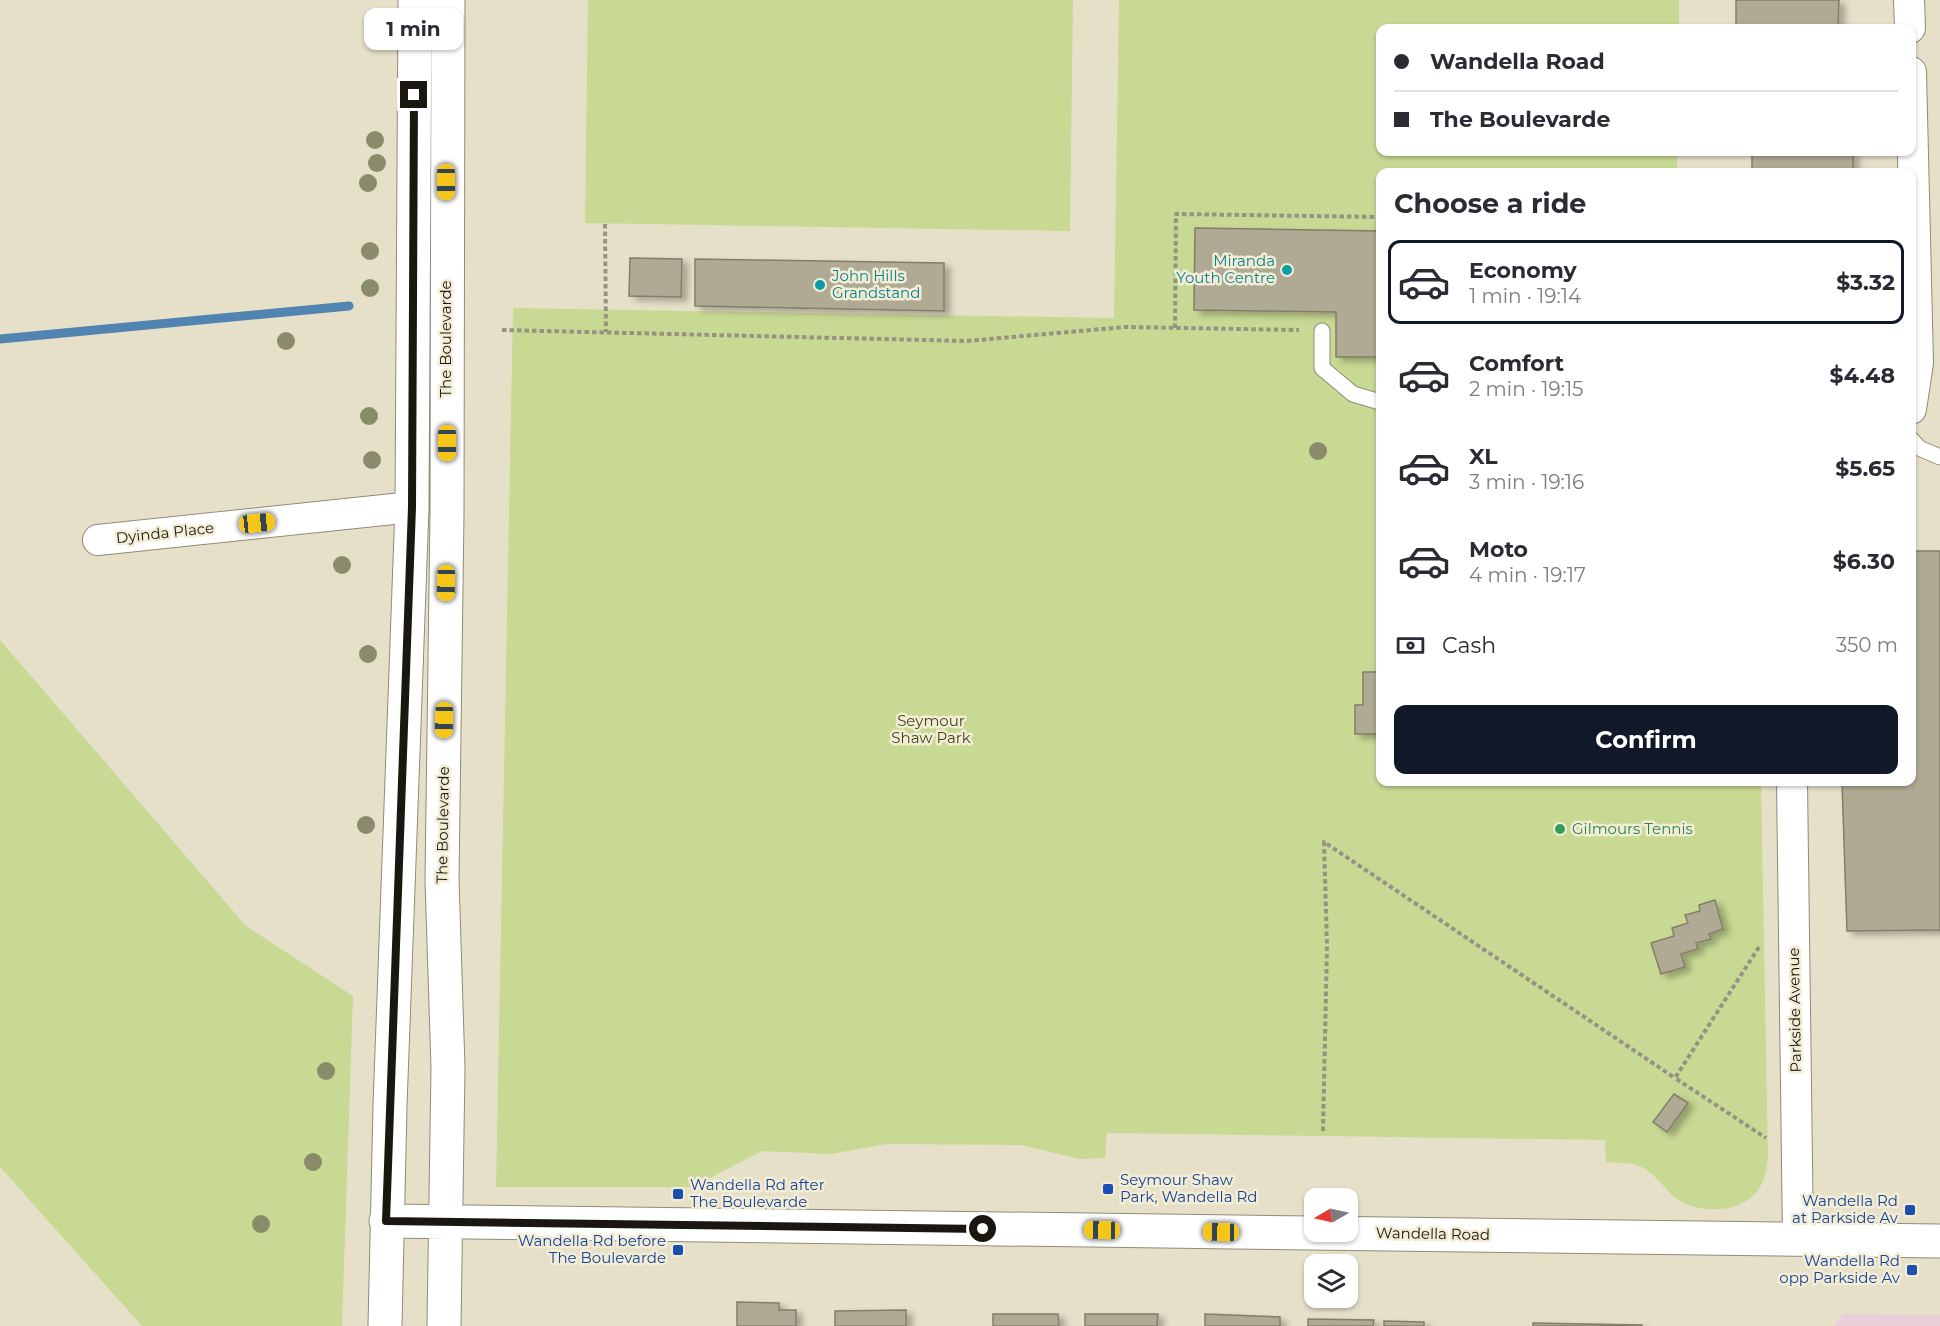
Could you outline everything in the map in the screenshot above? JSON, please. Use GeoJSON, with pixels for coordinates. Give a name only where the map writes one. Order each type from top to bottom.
{"type":"FeatureCollection","features":[{"type":"Feature","properties":{"kind":"main road"},"geometry":{"type":"LineString","coordinates":[[385,1326],[386,1221],[412,507],[415,0]]}},
{"type":"Feature","properties":{"kind":"main road","name":"The Boulevarde"},"geometry":{"type":"LineString","coordinates":[[444,1326],[447,1011],[442,880],[447,514],[448,0]]}},
{"type":"Feature","properties":{"kind":"main road","name":"Wandella Road"},"geometry":{"type":"LineString","coordinates":[[386,1221],[1940,1240]]}},
{"type":"Feature","properties":{"kind":"street"},"geometry":{"type":"LineString","coordinates":[[1909,0],[1910,24]]}},
{"type":"Feature","properties":{"kind":"street"},"geometry":{"type":"LineString","coordinates":[[1916,280],[1918,363],[1916,376]]}},
{"type":"Feature","properties":{"kind":"street","name":"Dyinda Place"},"geometry":{"type":"LineString","coordinates":[[98,540],[412,507]]}},
{"type":"Feature","properties":{"kind":"street","name":"Parkside Avenue"},"geometry":{"type":"LineString","coordinates":[[1792,786],[1798,1238]]}},
{"type":"Feature","properties":{"kind":"lane"},"geometry":{"type":"LineString","coordinates":[[1322,331],[1322,368],[1353,394],[1376,401]]}},
{"type":"Feature","properties":{"kind":"lane"},"geometry":{"type":"LineString","coordinates":[[1916,445],[1940,457]]}},
{"type":"Feature","properties":{"kind":"path"},"geometry":{"type":"LineString","coordinates":[[1175,328],[1176,214],[1376,217]]}},
{"type":"Feature","properties":{"kind":"path"},"geometry":{"type":"LineString","coordinates":[[605,224],[606,332]]}},
{"type":"Feature","properties":{"kind":"path"},"geometry":{"type":"LineString","coordinates":[[502,330],[968,341],[1125,327],[1322,331]]}},
{"type":"Feature","properties":{"kind":"path"},"geometry":{"type":"LineString","coordinates":[[1323,1131],[1327,946],[1324,842],[1766,1139]]}},
{"type":"Feature","properties":{"kind":"path"},"geometry":{"type":"LineString","coordinates":[[1676,1078],[1759,947]]}},
{"type":"Feature","properties":{"kind":"shaded area"},"geometry":{"type":"Polygon","coordinates":[[[1843,1314],[1940,1315],[1940,1326],[1835,1326],[1843,1314]]]}},
{"type":"Feature","properties":{"kind":"green space"},"geometry":{"type":"Polygon","coordinates":[[[588,0],[1073,0],[1070,231],[585,223],[588,0]]]}},
{"type":"Feature","properties":{"kind":"green space","name":"Seymour Shaw Park"},"geometry":{"type":"Polygon","coordinates":[[[1119,0],[1679,0],[1679,24],[1376,24],[1376,156],[1677,156],[1677,168],[1376,168],[1376,786],[1761,786],[1768,1159],[1765,1175],[1758,1190],[1751,1198],[1741,1204],[1720,1209],[1686,1204],[1677,1199],[1645,1169],[1631,1164],[1606,1162],[1605,1140],[1107,1133],[1105,1158],[1080,1159],[1020,1145],[886,1144],[831,1154],[762,1151],[692,1187],[496,1187],[513,308],[1114,318],[1119,0]]]}},
{"type":"Feature","properties":{"kind":"green space"},"geometry":{"type":"Polygon","coordinates":[[[0,640],[246,926],[353,996],[342,1326],[142,1326],[0,1167],[0,640]]]}},
{"type":"Feature","properties":{"kind":"building"},"geometry":{"type":"Polygon","coordinates":[[[1736,0],[1839,0],[1838,24],[1736,24],[1736,0]]]}},
{"type":"Feature","properties":{"kind":"building"},"geometry":{"type":"Polygon","coordinates":[[[1752,156],[1853,156],[1853,168],[1752,168],[1752,156]]]}},
{"type":"Feature","properties":{"kind":"building","name":"Miranda Youth Centre"},"geometry":{"type":"Polygon","coordinates":[[[1195,228],[1376,231],[1376,357],[1336,357],[1336,312],[1194,310],[1195,228]]]}},
{"type":"Feature","properties":{"kind":"building"},"geometry":{"type":"Polygon","coordinates":[[[630,258],[682,259],[681,297],[629,296],[630,258]]]}},
{"type":"Feature","properties":{"kind":"building","name":"John Hills Grandstand"},"geometry":{"type":"Polygon","coordinates":[[[695,259],[944,263],[944,311],[695,306],[695,259]]]}},
{"type":"Feature","properties":{"kind":"building"},"geometry":{"type":"Polygon","coordinates":[[[1916,551],[1940,551],[1940,930],[1847,931],[1842,786],[1916,786],[1916,551]]]}},
{"type":"Feature","properties":{"kind":"building"},"geometry":{"type":"Polygon","coordinates":[[[1363,672],[1376,672],[1376,734],[1355,734],[1355,705],[1363,705],[1363,672]]]}},
{"type":"Feature","properties":{"kind":"building"},"geometry":{"type":"Polygon","coordinates":[[[1715,900],[1723,929],[1709,934],[1711,939],[1696,943],[1698,949],[1681,954],[1685,967],[1661,974],[1651,943],[1674,936],[1672,928],[1688,923],[1685,915],[1700,911],[1699,905],[1715,900]]]}},
{"type":"Feature","properties":{"kind":"building"},"geometry":{"type":"Polygon","coordinates":[[[1674,1094],[1688,1103],[1667,1132],[1653,1122],[1674,1094]]]}},
{"type":"Feature","properties":{"kind":"building"},"geometry":{"type":"Polygon","coordinates":[[[737,1302],[779,1303],[779,1310],[796,1310],[796,1326],[737,1326],[737,1302]]]}},
{"type":"Feature","properties":{"kind":"building"},"geometry":{"type":"Polygon","coordinates":[[[906,1310],[906,1326],[835,1326],[835,1311],[906,1310]]]}},
{"type":"Feature","properties":{"kind":"building"},"geometry":{"type":"Polygon","coordinates":[[[993,1314],[1058,1314],[1059,1326],[993,1326],[993,1314]]]}},
{"type":"Feature","properties":{"kind":"building"},"geometry":{"type":"Polygon","coordinates":[[[1085,1314],[1158,1314],[1157,1326],[1085,1326],[1085,1314]]]}},
{"type":"Feature","properties":{"kind":"building"},"geometry":{"type":"Polygon","coordinates":[[[1205,1314],[1280,1317],[1280,1326],[1205,1326],[1205,1314]]]}},
{"type":"Feature","properties":{"kind":"building"},"geometry":{"type":"Polygon","coordinates":[[[1308,1319],[1374,1320],[1373,1326],[1308,1326],[1308,1319]]]}},
{"type":"Feature","properties":{"kind":"building"},"geometry":{"type":"Polygon","coordinates":[[[1384,1321],[1424,1322],[1424,1326],[1384,1326],[1384,1321]]]}},
{"type":"Feature","properties":{"kind":"building"},"geometry":{"type":"Polygon","coordinates":[[[1533,1323],[1642,1325],[1642,1326],[1533,1326],[1533,1323]]]}},
{"type":"Feature","properties":{"kind":"waterway"},"geometry":{"type":"LineString","coordinates":[[0,339],[349,306]]}},
{"type":"Feature","properties":{"kind":"place","name":"Miranda Youth Centre"},"geometry":{"type":"Point","coordinates":[1287,270]}},
{"type":"Feature","properties":{"kind":"place","name":"John Hills Grandstand"},"geometry":{"type":"Point","coordinates":[820,285]}},
{"type":"Feature","properties":{"kind":"place","name":"Gilmours Tennis"},"geometry":{"type":"Point","coordinates":[1560,829]}},
{"type":"Feature","properties":{"kind":"place","name":"Seymour Shaw Park, Wandella Rd"},"geometry":{"type":"Point","coordinates":[1108,1189]}},
{"type":"Feature","properties":{"kind":"place","name":"Wandella Rd after The Boulevarde"},"geometry":{"type":"Point","coordinates":[678,1194]}},
{"type":"Feature","properties":{"kind":"place","name":"Wandella Rd at Parkside Av"},"geometry":{"type":"Point","coordinates":[1910,1210]}},
{"type":"Feature","properties":{"kind":"place","name":"Wandella Rd before The Boulevarde"},"geometry":{"type":"Point","coordinates":[678,1250]}},
{"type":"Feature","properties":{"kind":"place","name":"Wandella Rd opp Parkside Av"},"geometry":{"type":"Point","coordinates":[1912,1270]}},
{"type":"Feature","properties":{"kind":"route"},"geometry":{"type":"LineString","coordinates":[[414,95],[412,507],[386,1221],[983,1229]]}}]}
